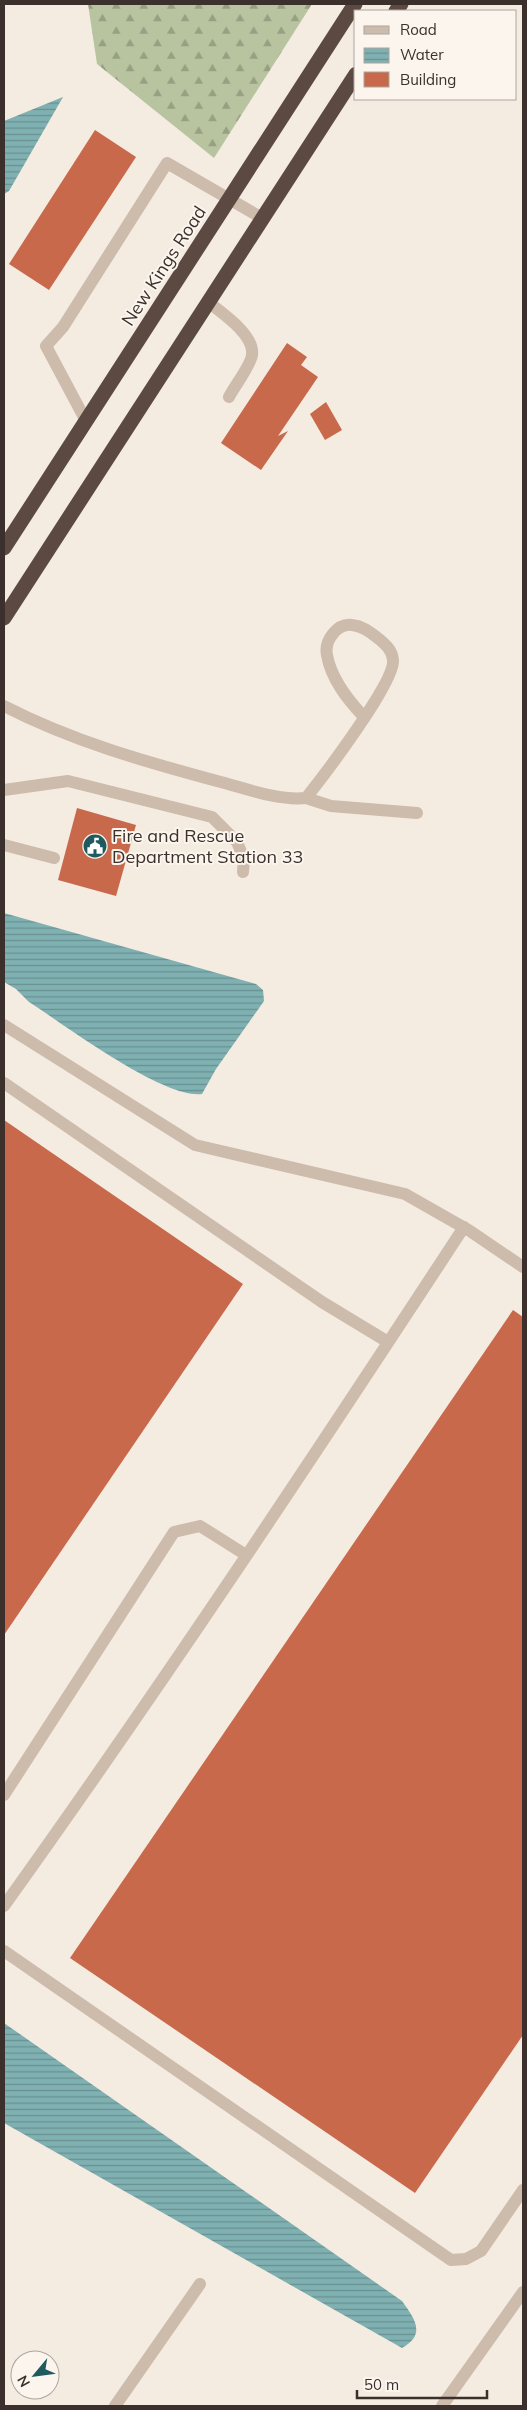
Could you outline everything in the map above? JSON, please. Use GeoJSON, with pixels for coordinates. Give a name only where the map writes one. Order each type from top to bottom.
{"type":"FeatureCollection","features":[{"type":"Feature","properties":{"kind":"highway","name":"New Kings Road"},"geometry":{"type":"LineString","coordinates":[[4,548],[355,4]]}},
{"type":"Feature","properties":{"kind":"highway"},"geometry":{"type":"LineString","coordinates":[[4,618],[354,77]]}},
{"type":"Feature","properties":{"kind":"street"},"geometry":{"type":"LineString","coordinates":[[86,421],[46,346],[63,328],[167,163],[205,187],[230,198],[262,218]]}},
{"type":"Feature","properties":{"kind":"street"},"geometry":{"type":"LineString","coordinates":[[208,302],[236,325],[250,342],[252,356],[229,396]]}},
{"type":"Feature","properties":{"kind":"street"},"geometry":{"type":"LineString","coordinates":[[306,798],[326,774],[364,716],[390,675],[394,661],[389,648],[368,630],[351,624],[340,628],[330,637],[326,654],[332,672],[346,698],[364,716]]}},
{"type":"Feature","properties":{"kind":"street"},"geometry":{"type":"LineString","coordinates":[[4,706],[26,718],[88,744],[155,765],[293,799],[306,798],[331,806],[417,813]]}},
{"type":"Feature","properties":{"kind":"street"},"geometry":{"type":"LineString","coordinates":[[4,790],[68,781],[212,817],[237,842],[244,859],[243,872]]}},
{"type":"Feature","properties":{"kind":"street"},"geometry":{"type":"LineString","coordinates":[[4,845],[54,858]]}},
{"type":"Feature","properties":{"kind":"street"},"geometry":{"type":"LineString","coordinates":[[4,1025],[195,1145],[405,1194],[464,1227],[523,1267]]}},
{"type":"Feature","properties":{"kind":"street"},"geometry":{"type":"LineString","coordinates":[[4,1083],[322,1302],[388,1342]]}},
{"type":"Feature","properties":{"kind":"street"},"geometry":{"type":"LineString","coordinates":[[4,1906],[85,1793],[464,1227]]}},
{"type":"Feature","properties":{"kind":"street"},"geometry":{"type":"LineString","coordinates":[[4,1795],[174,1532],[200,1526],[246,1555]]}},
{"type":"Feature","properties":{"kind":"street"},"geometry":{"type":"LineString","coordinates":[[4,1951],[451,2260],[466,2259],[481,2250],[523,2190]]}},
{"type":"Feature","properties":{"kind":"street"},"geometry":{"type":"LineString","coordinates":[[115,2406],[200,2284]]}},
{"type":"Feature","properties":{"kind":"street"},"geometry":{"type":"LineString","coordinates":[[442,2406],[523,2292]]}},
{"type":"Feature","properties":{"kind":"green space"},"geometry":{"type":"Polygon","coordinates":[[[88,4],[312,4],[214,158],[97,64],[88,4]]]}},
{"type":"Feature","properties":{"kind":"water"},"geometry":{"type":"Polygon","coordinates":[[[63,97],[9,191],[4,194],[4,121],[63,97]]]}},
{"type":"Feature","properties":{"kind":"water"},"geometry":{"type":"Polygon","coordinates":[[[4,913],[256,984],[263,990],[264,1001],[216,1069],[202,1094],[185,1092],[164,1085],[89,1043],[29,1002],[16,989],[4,982],[4,913]]]}},
{"type":"Feature","properties":{"kind":"water"},"geometry":{"type":"Polygon","coordinates":[[[4,2023],[402,2301],[411,2314],[416,2326],[414,2337],[410,2343],[402,2348],[4,2123],[4,2023]]]}},
{"type":"Feature","properties":{"kind":"building"},"geometry":{"type":"Polygon","coordinates":[[[95,130],[136,157],[49,290],[9,264],[95,130]]]}},
{"type":"Feature","properties":{"kind":"building"},"geometry":{"type":"Polygon","coordinates":[[[287,343],[307,357],[301,365],[318,377],[278,436],[288,431],[261,470],[221,443],[287,343]]]}},
{"type":"Feature","properties":{"kind":"building"},"geometry":{"type":"Polygon","coordinates":[[[326,402],[342,430],[325,440],[310,414],[326,402]]]}},
{"type":"Feature","properties":{"kind":"building"},"geometry":{"type":"Polygon","coordinates":[[[77,808],[136,825],[116,896],[58,880],[77,808]]]}},
{"type":"Feature","properties":{"kind":"building"},"geometry":{"type":"Polygon","coordinates":[[[4,1120],[243,1284],[4,1635],[4,1120]]]}},
{"type":"Feature","properties":{"kind":"building"},"geometry":{"type":"Polygon","coordinates":[[[513,1310],[523,1317],[523,2035],[415,2193],[70,1958],[513,1310]]]}},
{"type":"Feature","properties":{"kind":"place","name":"Fire and Rescue Department Station 33"},"geometry":{"type":"Point","coordinates":[95,846]}}]}
